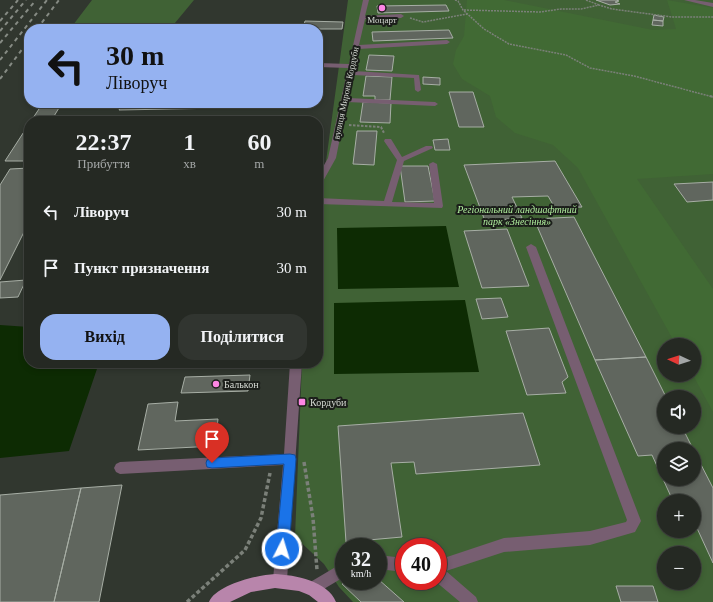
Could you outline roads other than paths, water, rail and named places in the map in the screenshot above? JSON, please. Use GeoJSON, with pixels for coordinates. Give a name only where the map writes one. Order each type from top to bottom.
{"type":"FeatureCollection","features":[{"type":"Feature","properties":{"kind":"main road"},"geometry":{"type":"LineString","coordinates":[[216,602],[247,585],[280,580],[312,589],[329,602]]}},
{"type":"Feature","properties":{"kind":"street","name":"вулиця Мирона Кордуби"},"geometry":{"type":"LineString","coordinates":[[323,174],[332,158],[366,0]]}},
{"type":"Feature","properties":{"kind":"street"},"geometry":{"type":"LineString","coordinates":[[687,0],[713,5]]}},
{"type":"Feature","properties":{"kind":"street"},"geometry":{"type":"LineString","coordinates":[[362,18],[402,16]]}},
{"type":"Feature","properties":{"kind":"street"},"geometry":{"type":"LineString","coordinates":[[356,47],[447,42]]}},
{"type":"Feature","properties":{"kind":"street"},"geometry":{"type":"LineString","coordinates":[[323,67],[417,76],[418,90]]}},
{"type":"Feature","properties":{"kind":"street"},"geometry":{"type":"LineString","coordinates":[[344,100],[435,104]]}},
{"type":"Feature","properties":{"kind":"street"},"geometry":{"type":"LineString","coordinates":[[388,141],[401,160]]}},
{"type":"Feature","properties":{"kind":"street"},"geometry":{"type":"LineString","coordinates":[[387,204],[401,160],[429,148]]}},
{"type":"Feature","properties":{"kind":"street"},"geometry":{"type":"LineString","coordinates":[[323,201],[439,206],[433,164]]}},
{"type":"Feature","properties":{"kind":"street"},"geometry":{"type":"LineString","coordinates":[[447,563],[504,545],[590,538],[630,527],[634,521],[531,247]]}},
{"type":"Feature","properties":{"kind":"street"},"geometry":{"type":"LineString","coordinates":[[280,580],[296,368]]}},
{"type":"Feature","properties":{"kind":"street"},"geometry":{"type":"LineString","coordinates":[[120,468],[290,459]]}},
{"type":"Feature","properties":{"kind":"street"},"geometry":{"type":"LineString","coordinates":[[312,589],[335,575]]}},
{"type":"Feature","properties":{"kind":"street"},"geometry":{"type":"LineString","coordinates":[[447,582],[471,602]]}},
{"type":"Feature","properties":{"kind":"railway"},"geometry":{"type":"LineString","coordinates":[[0,21],[18,0]]}},
{"type":"Feature","properties":{"kind":"railway"},"geometry":{"type":"LineString","coordinates":[[0,31],[26,0]]}},
{"type":"Feature","properties":{"kind":"railway"},"geometry":{"type":"LineString","coordinates":[[0,43],[36,0]]}},
{"type":"Feature","properties":{"kind":"railway"},"geometry":{"type":"LineString","coordinates":[[28,24],[47,0]]}},
{"type":"Feature","properties":{"kind":"railway"},"geometry":{"type":"LineString","coordinates":[[41,24],[59,0]]}},
{"type":"Feature","properties":{"kind":"railway"},"geometry":{"type":"LineString","coordinates":[[0,60],[24,29]]}},
{"type":"Feature","properties":{"kind":"railway"},"geometry":{"type":"LineString","coordinates":[[0,79],[24,47]]}},
{"type":"Feature","properties":{"kind":"place","name":"Моцарт"},"geometry":{"type":"Point","coordinates":[382,8]}},
{"type":"Feature","properties":{"kind":"place","name":"Балькон"},"geometry":{"type":"Point","coordinates":[216,384]}},
{"type":"Feature","properties":{"kind":"place","name":"Кордуби"},"geometry":{"type":"Point","coordinates":[302,402]}},
{"type":"Feature","properties":{"kind":"park label","name":"Регіональний ландшафтний парк «Знесіння»"},"geometry":{"type":"Point","coordinates":[517,214]}}]}
